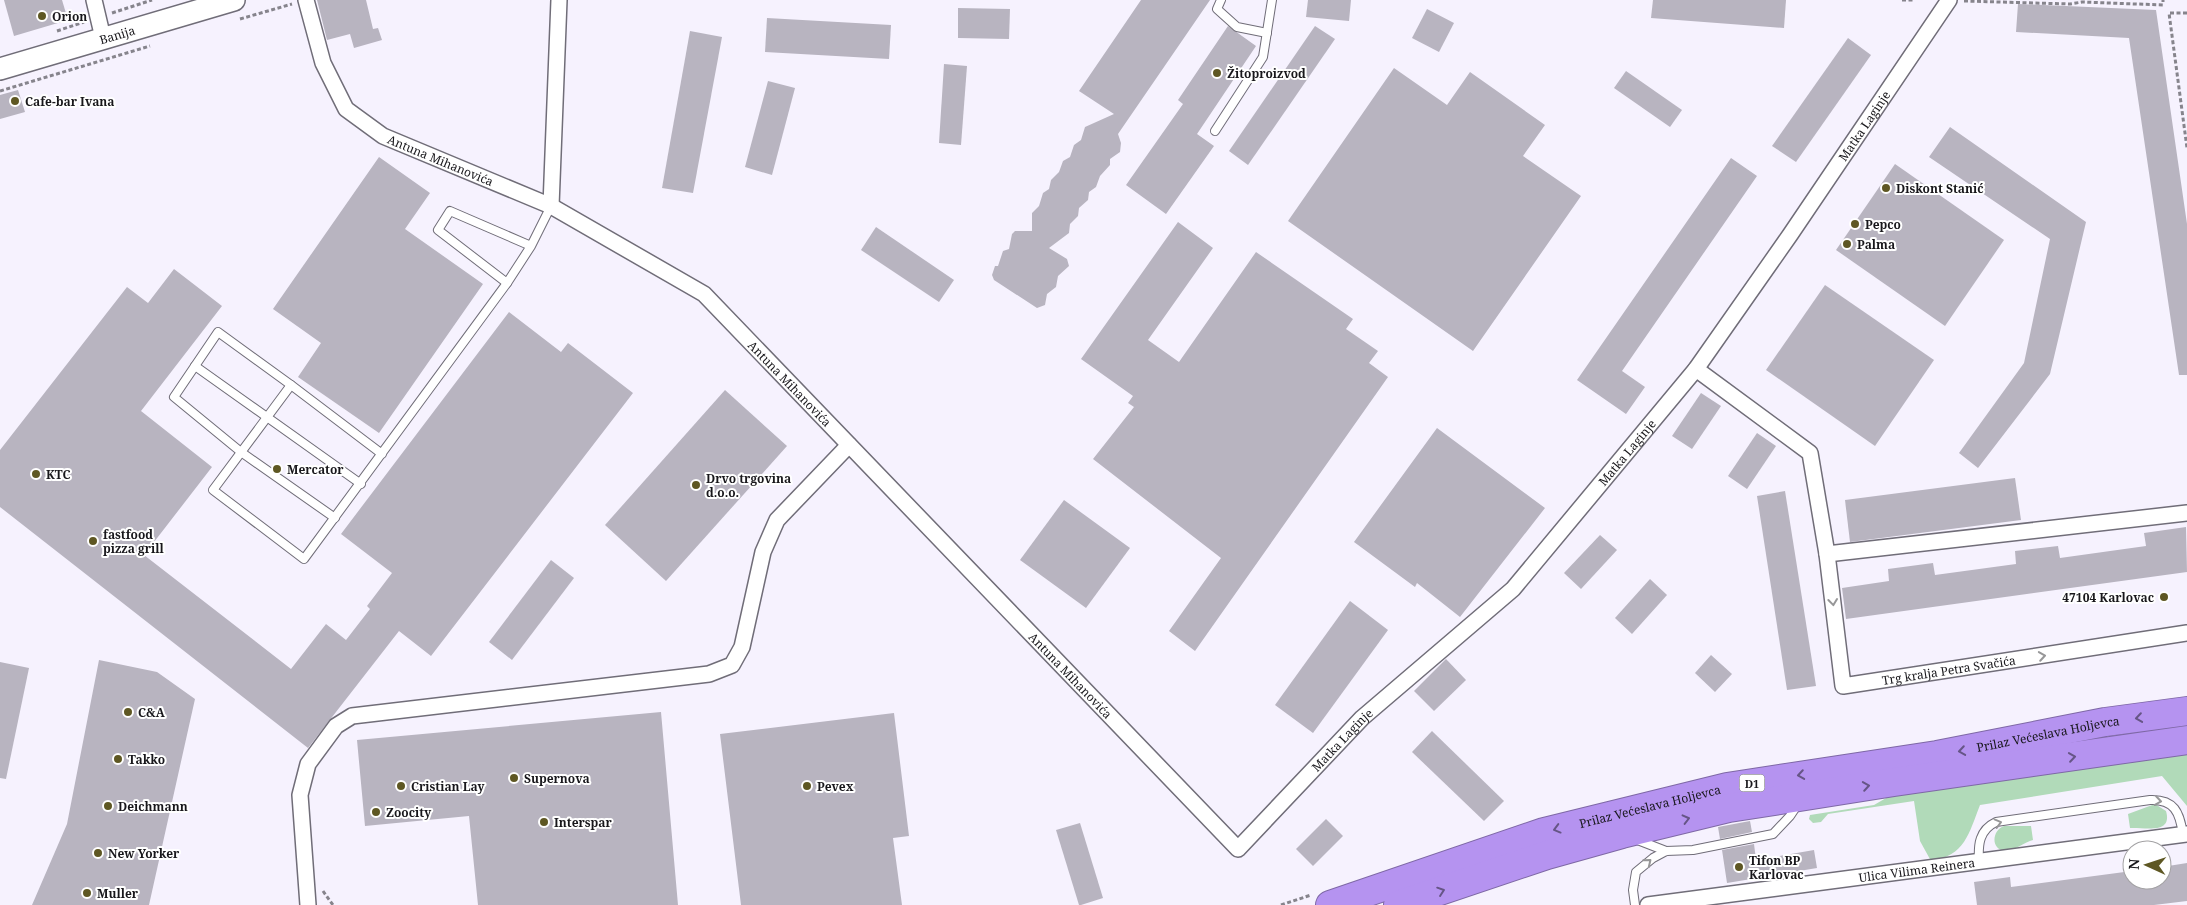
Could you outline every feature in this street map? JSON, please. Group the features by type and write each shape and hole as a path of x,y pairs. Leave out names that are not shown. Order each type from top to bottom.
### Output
{"highway":[{"name":"Prilaz Većeslava Holjevca","path":"1330,905 1544,832 1727,786 1947,753 2105,722 2187,711"},
{"name":"Prilaz Većeslava Holjevca","path":"1398,905 1547,855 1622,834 1729,808 2187,740"}],"main road":[{"name":"Banija","path":"0,69 234,0"}],"street":[{"path":"94,0 103,38"},
{"name":"Antuna Mihanovića","path":"306,0 323,64 346,109 383,136 551,206 704,294 1238,849"},
{"path":"551,206 559,0"},
{"name":"Matka Laginje","path":"1238,849 1362,718 1513,590 1696,369 1956,1"},
{"name":"Trg kralja Petra Svačića","path":"1696,369 1810,453 1827,554 1844,686 2187,634"},
{"path":"312,905 308,905 300,795 308,764 336,726 352,716 709,674 732,665 742,647 762,552 777,520 849,445"},
{"path":"1827,554 2187,513"},
{"name":"Ulica Vilima Reinera","path":"1648,905 2185,834"}],"lane":[{"path":"1221,0 1217,9 1237,28 1267,33"},
{"path":"1215,130 1263,57 1272,0"},
{"path":"291,385 213,490 304,559 507,283 531,246 551,206"},
{"path":"507,283 438,230 450,211 531,246"},
{"path":"335,518 241,452 174,397 218,332 382,454"},
{"path":"195,366 360,484"},
{"path":"1622,834 1666,851 1693,850 1773,834 1790,816 1802,796"},
{"path":"1979,862 1980,841 1983,831 1996,822 2150,800 2162,799 2172,805 2185,834"},
{"path":"1635,905 1633,890 1636,872 1653,858 1666,851"}],"path":[{"path":"106,15 152,0"},
{"path":"1902,0 1914,0"},
{"path":"1956,1 2070,4 2082,2 2163,2"},
{"path":"2187,13 2168,13 2187,148"}],"green space":[{"path":"2187,752 2187,806 2162,776 1980,805 1969,834 1959,848 1951,854 1931,861 1920,841 1914,801 1828,814 1821,822 1813,823 1809,819 1810,815 1874,805 1893,794"},
{"path":"2155,804 2166,811 2167,819 2165,824 2161,827 2149,829 2130,828 2128,814"},
{"path":"2004,826 2031,826 2033,840 2009,851 2001,850 1997,847 1994,840 1997,831"}],"building":[{"path":"4,0 62,0 68,20 14,36"},
{"path":"317,0 366,0 373,29 378,28 382,40 354,48 350,34 327,40"},
{"path":"1141,0 1210,0 1118,134 1121,143 1120,152 1110,159 1110,165 1100,176 1096,187 1089,192 1088,200 1079,208 1078,216 1070,224 1069,233 1049,248 1067,259 1069,266 1058,276 1056,287 1047,294 1045,305 1037,308 994,280 992,275 995,266 998,266 1003,251 1009,249 1012,234 1015,231 1032,231 1032,213 1039,206 1043,193 1049,189 1051,180 1059,172 1063,161 1070,157 1074,145 1081,140 1085,127 1114,114 1079,91"},
{"path":"1308,0 1351,0 1349,21 1306,17"},
{"path":"1653,0 1786,0 1784,28 1651,18"},
{"path":"2018,4 2156,10 2187,224 2187,375 2179,375 2129,38 2016,32"},
{"path":"958,8 1010,9 1009,39 958,38"},
{"path":"1427,9 1454,23 1439,52 1412,38"},
{"path":"767,18 891,25 889,59 765,52"},
{"path":"1228,26 1256,46 1197,134 1214,146 1166,214 1126,185 1183,104 1178,100"},
{"path":"1315,26 1335,39 1248,165 1229,151"},
{"path":"690,31 722,37 693,193 662,188"},
{"path":"1848,38 1871,55 1796,162 1772,146"},
{"path":"944,64 967,66 961,145 939,143"},
{"path":"1394,68 1447,105 1470,72 1545,125 1523,156 1581,196 1473,351 1288,221"},
{"path":"1626,71 1682,110 1670,127 1614,88"},
{"path":"768,81 795,88 772,175 745,167"},
{"path":"18,90 25,112 0,119 0,95"},
{"path":"1950,127 2086,222 2050,374 1978,468 1959,453 2024,363 2050,239 1929,157"},
{"path":"379,157 430,193 405,229 483,284 379,433 298,377 321,343 273,309"},
{"path":"1731,158 1757,176 1622,371 1645,387 1626,414 1577,380"},
{"path":"1895,164 2004,240 1945,326 1836,250"},
{"path":"1178,222 1213,248 1148,340 1179,362 1256,252 1353,319 1346,329 1378,351 1369,363 1388,377 1195,651 1169,631 1221,558 1093,459 1134,407 1128,403 1133,396 1081,359"},
{"path":"876,227 954,280 939,302 861,250"},
{"path":"174,269 222,306 141,411 212,467 144,555 291,669 326,624 346,640 370,609 367,606 392,573 341,534 509,312 561,352 568,343 633,393 431,656 399,631 308,748 0,507 0,450 127,287 148,303"},
{"path":"1825,285 1934,360 1875,446 1766,370"},
{"name":"Drvo trgovina d.o.o.","path":"725,390 787,446 666,581 605,525"},
{"path":"1701,393 1721,406 1692,449 1672,436"},
{"path":"1437,428 1545,508 1460,617 1417,583 1415,587 1354,542"},
{"path":"1757,433 1776,446 1747,489 1728,476"},
{"path":"2015,478 2021,520 1850,542 1845,500"},
{"path":"1785,491 1816,686 1787,690 1757,496"},
{"path":"1064,500 1130,548 1086,608 1020,560"},
{"path":"2186,527 2187,572 1846,619 1842,588 1889,581 1888,569 1933,563 1935,575 2016,564 2015,551 2058,546 2060,558 2146,546 2144,533"},
{"path":"1600,535 1617,550 1581,589 1564,573"},
{"path":"551,560 574,578 512,660 489,642"},
{"path":"1650,579 1667,595 1632,634 1615,618"},
{"path":"1350,601 1388,630 1313,733 1275,705"},
{"path":"1711,655 1732,674 1715,692 1695,673"},
{"path":"1446,659 1466,680 1434,711 1414,691"},
{"path":"99,660 157,672 195,699 149,905 32,905 67,824"},
{"path":"0,662 29,668 6,779 0,778"},
{"name":"Supernova","path":"661,712 678,905 478,905 469,816 365,826 357,740"},
{"name":"Pevex","path":"894,713 909,836 893,838 902,905 741,905 720,734"},
{"path":"1432,731 1504,801 1484,821 1412,752"},
{"path":"1326,819 1343,836 1313,866 1296,849"},
{"path":"1750,821 1752,832 1720,839 1718,827"},
{"path":"1080,823 1103,898 1079,905 1056,830"},
{"path":"1754,844 1756,860 1814,850 1817,868 1727,883 1722,850"},
{"path":"2187,863 2187,901 2154,905 1977,905 1974,882 2010,877 2011,887 2122,872 2122,890 2172,890 2172,865"}],"place":[{"name":"Orion","path":"42,16"},
{"name":"Žitoproizvod","path":"1217,73"},
{"name":"Cafe-bar Ivana","path":"15,101"},
{"name":"Diskont Stanić","path":"1886,188"},
{"name":"Pepco","path":"1855,224"},
{"name":"Palma","path":"1847,244"},
{"name":"Mercator","path":"277,469"},
{"name":"KTC","path":"36,474"},
{"name":"Drvo trgovina d.o.o.","path":"696,485"},
{"name":"fastfood pizza grill","path":"93,541"},
{"name":"47104 Karlovac","path":"2164,597"},
{"name":"C&A","path":"128,712"},
{"name":"Takko","path":"118,759"},
{"name":"Supernova","path":"514,778"},
{"name":"Cristian Lay","path":"401,786"},
{"name":"Pevex","path":"807,786"},
{"name":"Deichmann","path":"108,806"},
{"name":"Zoocity","path":"376,812"},
{"name":"Interspar","path":"544,822"},
{"name":"New Yorker","path":"98,853"},
{"name":"Tifon BP Karlovac","path":"1739,867"},
{"name":"Muller","path":"87,893"}]}
